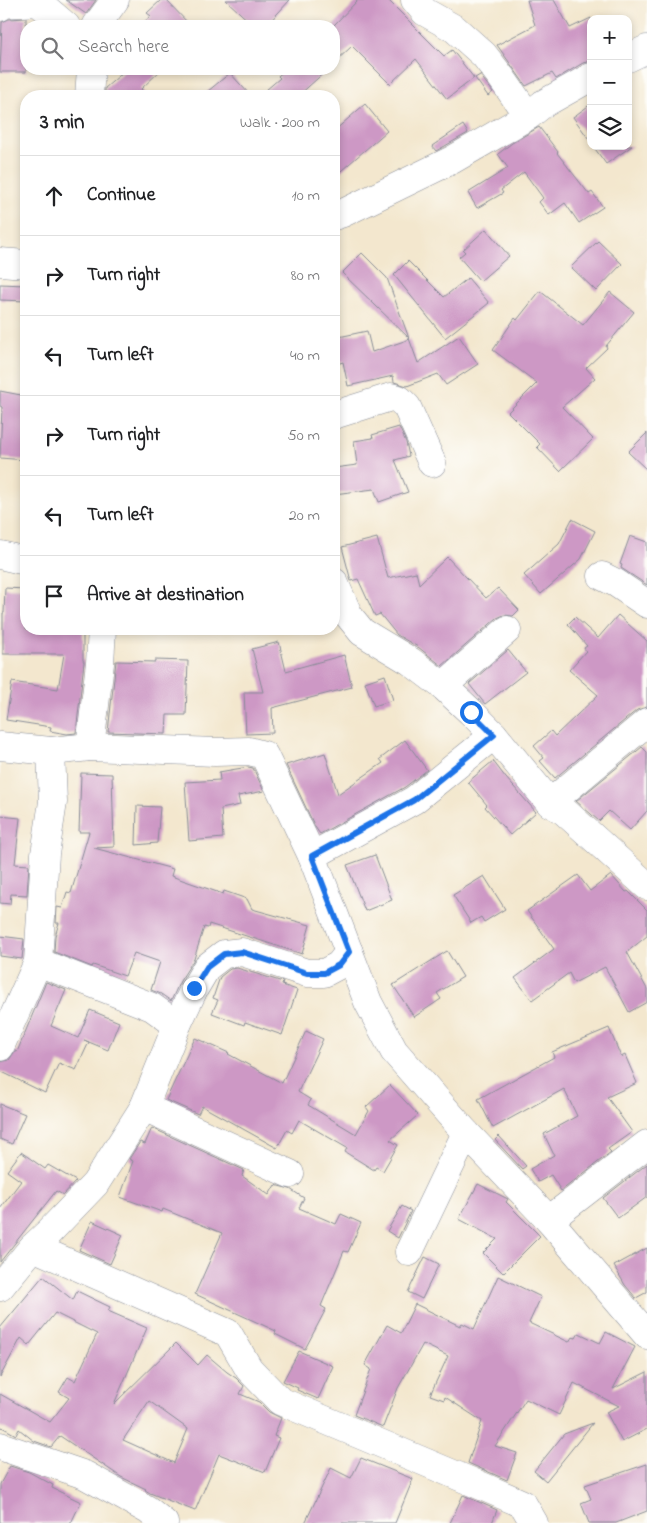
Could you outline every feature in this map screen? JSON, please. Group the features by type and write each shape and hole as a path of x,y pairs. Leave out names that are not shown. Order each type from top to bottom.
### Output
{"street":[{"path":"100,20 115,0"},
{"path":"415,0 425,12 455,29 484,55 528,116"},
{"path":"0,7 3,4 38,2 59,20"},
{"path":"632,56 647,49"},
{"path":"89,90 91,75"},
{"path":"340,214 452,160 587,79"},
{"path":"340,413 392,397 399,399 408,407 432,464"},
{"path":"0,555 20,560"},
{"path":"602,576 647,604"},
{"path":"340,596 349,616 362,632 410,660 443,686 494,735 550,803 564,811 647,886"},
{"path":"443,686 507,630"},
{"path":"90,747 102,635"},
{"path":"550,803 645,727"},
{"path":"312,856 414,800 494,735"},
{"path":"0,746 51,751 90,747 215,752 249,751 264,755 312,856 368,1002 394,1052 466,1133 549,1220 647,1335"},
{"path":"0,1047 38,962 45,854 53,802 51,751"},
{"path":"0,1287 33,1247 95,1184 144,1107 177,1024 194,988 207,967 224,954 242,952 307,973 324,973 339,965 349,952"},
{"path":"38,962 152,1007 177,1024"},
{"path":"144,1107 290,1174"},
{"path":"409,1252 466,1133"},
{"path":"549,1220 647,1144"},
{"path":"33,1247 228,1333 249,1368 280,1401 484,1487 524,1517"},
{"path":"0,1446 85,1475 148,1510 164,1523"}],"building":[{"path":"66,0 96,0 86,14"},
{"path":"161,0 166,0 185,20 147,20 151,16 147,13"},
{"path":"226,0 290,0 272,20 248,20"},
{"path":"358,0 388,0 444,56 452,50 474,78 447,99 416,59 390,84 352,46 340,57 339,20"},
{"path":"527,0 554,0 570,28 587,20 587,62 556,79 552,73 526,86 497,45 535,25"},
{"path":"26,18 26,20 20,20 20,72 0,72 2,22 9,19"},
{"path":"120,75 156,75 142,90 105,90"},
{"path":"228,75 232,75 246,90 209,90"},
{"path":"321,75 305,90 266,90 280,78 278,76"},
{"path":"480,75 493,92 488,96 475,78"},
{"path":"365,104 387,131 340,172 340,126"},
{"path":"587,107 587,136 573,117"},
{"path":"463,125 468,133 436,151 432,146"},
{"path":"539,127 589,194 592,192 603,207 579,223 565,203 549,215 539,202 543,198 524,172 501,190 503,193 477,208 468,193 508,168 498,154"},
{"path":"596,150 626,150 606,164"},
{"path":"486,229 509,256 480,281 459,257 465,252 463,250"},
{"path":"598,241 622,264 596,291 571,267"},
{"path":"362,253 387,278 409,338 342,273"},
{"path":"408,261 444,297 468,278 489,303 445,338 394,275"},
{"path":"0,284 20,285 20,301 0,300"},
{"path":"540,291 583,325 610,292 634,312 606,346 607,348 586,368 595,378 562,407 593,439 560,471 537,447 540,444 508,412 537,383 493,350 515,318 517,320"},
{"path":"367,331 372,352 409,339 418,363 459,336 478,364 446,385 438,374 407,386 394,382 393,376 348,386 343,362 340,363 340,337"},
{"path":"0,391 20,395 20,460 0,458 2,407 0,406"},
{"path":"399,427 406,442 409,456 395,460 408,492 379,502 374,489 340,493 340,467 357,465 354,441 373,438 372,435"},
{"path":"647,433 647,470 628,452"},
{"path":"572,519 595,531 581,559 541,594 524,575 559,544"},
{"path":"630,536 647,542 647,585 621,568 622,565 620,564"},
{"path":"377,538 388,578 416,572 419,584 447,557 486,598 498,588 519,610 513,616 504,615 497,618 442,666 418,647 397,635 380,614 375,616 358,579 351,581 342,547"},
{"path":"5,588 20,589 20,635 83,635 84,662 76,733 67,734 50,731 51,727 6,720 12,682 58,689 64,654 3,654"},
{"path":"618,615 647,641 647,707 637,710 555,778 540,761 544,758 534,746 551,731 555,736 598,695 569,670 586,651 584,648 587,646 568,624 575,617 598,638"},
{"path":"279,642 286,671 344,655 352,687 272,708 273,733 246,734 244,692 263,692 252,649"},
{"path":"508,650 526,672 485,704 469,684"},
{"path":"155,660 188,661 186,715 167,715 166,734 108,732 116,661 155,662"},
{"path":"385,675 393,700 374,706 365,682"},
{"path":"405,740 427,770 405,787 320,834 286,765 325,753 338,794 383,763 380,759"},
{"path":"642,747 647,752 647,811 630,830 609,811 599,821 576,801"},
{"path":"493,761 536,812 510,835 485,807 487,805 468,782"},
{"path":"248,767 253,768 264,791 238,796 240,805 221,809 223,838 189,841 185,782 220,780 219,772"},
{"path":"81,773 112,774 114,847 94,848 173,869 171,876 223,894 224,891 247,899 252,909 310,925 302,954 209,924 208,928 204,927 194,959 180,981 171,1001 151,990 160,962 134,953 125,976 93,965 92,967 54,952 55,936 59,923 56,923 57,907 62,908 67,892 71,893 89,832 79,832"},
{"path":"137,806 160,807 157,843 136,845"},
{"path":"0,816 20,818 15,864 29,865 27,895 11,894 10,904 0,903"},
{"path":"375,855 392,900 365,911 347,865"},
{"path":"578,875 590,891 611,875 626,892 628,891 647,910 647,936 627,952 647,989 647,1002 629,1012 605,967 574,983 569,973 532,1000 515,978 554,949 527,911"},
{"path":"484,876 505,909 484,922 481,917 471,923 453,895"},
{"path":"0,936 24,939 22,959 0,956"},
{"path":"447,951 463,977 437,993 441,999 414,1017 393,985"},
{"path":"237,968 283,982 282,985 297,990 282,1035 245,1022 244,1025 212,1013 218,1000 213,998 220,977 230,969"},
{"path":"46,982 66,990 51,1026 78,1038 90,1010 119,1022 108,1050 89,1042 76,1070 59,1063 45,1093 0,1071 0,1062 9,1060 15,1051 17,1052"},
{"path":"609,1028 621,1057 625,1055 637,1083 607,1097 632,1132 608,1149 611,1152 561,1191 551,1175 538,1182 530,1169 554,1155 544,1134 577,1116 564,1089 493,1128 478,1099 554,1057 552,1052"},
{"path":"306,1031 323,1039 298,1092 311,1100 308,1105 356,1134 369,1111 366,1107 390,1085 418,1115 390,1140 398,1145 383,1171 376,1167 374,1170 345,1152 347,1148 299,1120 292,1133 287,1130 277,1148 202,1106 198,1114 166,1100 195,1038 229,1053 282,1083"},
{"path":"0,1104 25,1114 12,1144 0,1139"},
{"path":"152,1128 244,1170 242,1176 269,1195 275,1185 290,1189 304,1198 299,1208 336,1224 341,1214 361,1223 348,1252 344,1251 321,1306 326,1309 305,1349 275,1334 276,1331 195,1294 222,1233 163,1209 162,1212 120,1197 133,1161 129,1159 140,1142 145,1144"},
{"path":"499,1136 526,1166 522,1169 495,1140"},
{"path":"21,1152 45,1169 48,1165 76,1181 63,1195 56,1191 0,1262 0,1209 21,1181 7,1171"},
{"path":"647,1164 647,1197 618,1218 603,1198"},
{"path":"478,1184 508,1199 506,1202 540,1236 503,1273 483,1253 497,1239 459,1219"},
{"path":"402,1206 411,1211 398,1238 387,1231"},
{"path":"92,1221 123,1235 110,1264 79,1250"},
{"path":"647,1248 647,1292 636,1298 625,1285 614,1266"},
{"path":"425,1257 439,1264 422,1299 408,1292"},
{"path":"43,1276 73,1300 77,1291 110,1307 108,1311 147,1328 114,1404 176,1343 198,1365 207,1355 244,1386 240,1394 259,1402 269,1412 281,1418 274,1436 279,1438 265,1472 219,1454 195,1511 150,1493 146,1489 121,1477 60,1436 51,1447 34,1441 19,1429 16,1435 0,1426 0,1394 50,1422 69,1398 59,1392 68,1377 75,1381 97,1334 55,1313 29,1345 21,1338 0,1377 0,1328","holes":["149,1401 188,1429 174,1463 123,1440"]},
{"path":"498,1276 541,1297 529,1323 569,1342 572,1337 576,1338 579,1333 600,1343 606,1332 635,1347 613,1389 647,1372 647,1429 622,1442 606,1412 619,1406 574,1383 559,1415 526,1399 495,1446 517,1453 507,1480 468,1463 482,1421 445,1397 444,1400 430,1395 448,1356 423,1344 398,1388 383,1427 354,1415 371,1369 365,1365 387,1325 401,1333 415,1304 460,1326 462,1323 474,1329"},
{"path":"299,1351 333,1366 318,1399 297,1390 298,1388 283,1381"},
{"path":"593,1423 546,1481 534,1471 564,1434"},
{"path":"361,1458 413,1479 395,1523 305,1523 331,1468 351,1478"},
{"path":"647,1464 647,1511 616,1523 589,1523 581,1503 591,1499 585,1485"},
{"path":"10,1466 29,1472 53,1485 52,1488 81,1502 71,1523 0,1523 0,1484"},
{"path":"463,1495 497,1510 492,1523 450,1523"}],"route":[{"path":"194,988 207,967 224,954 242,952 307,973 324,973 339,965 349,952 312,856 414,800 494,735 471,712"}]}
